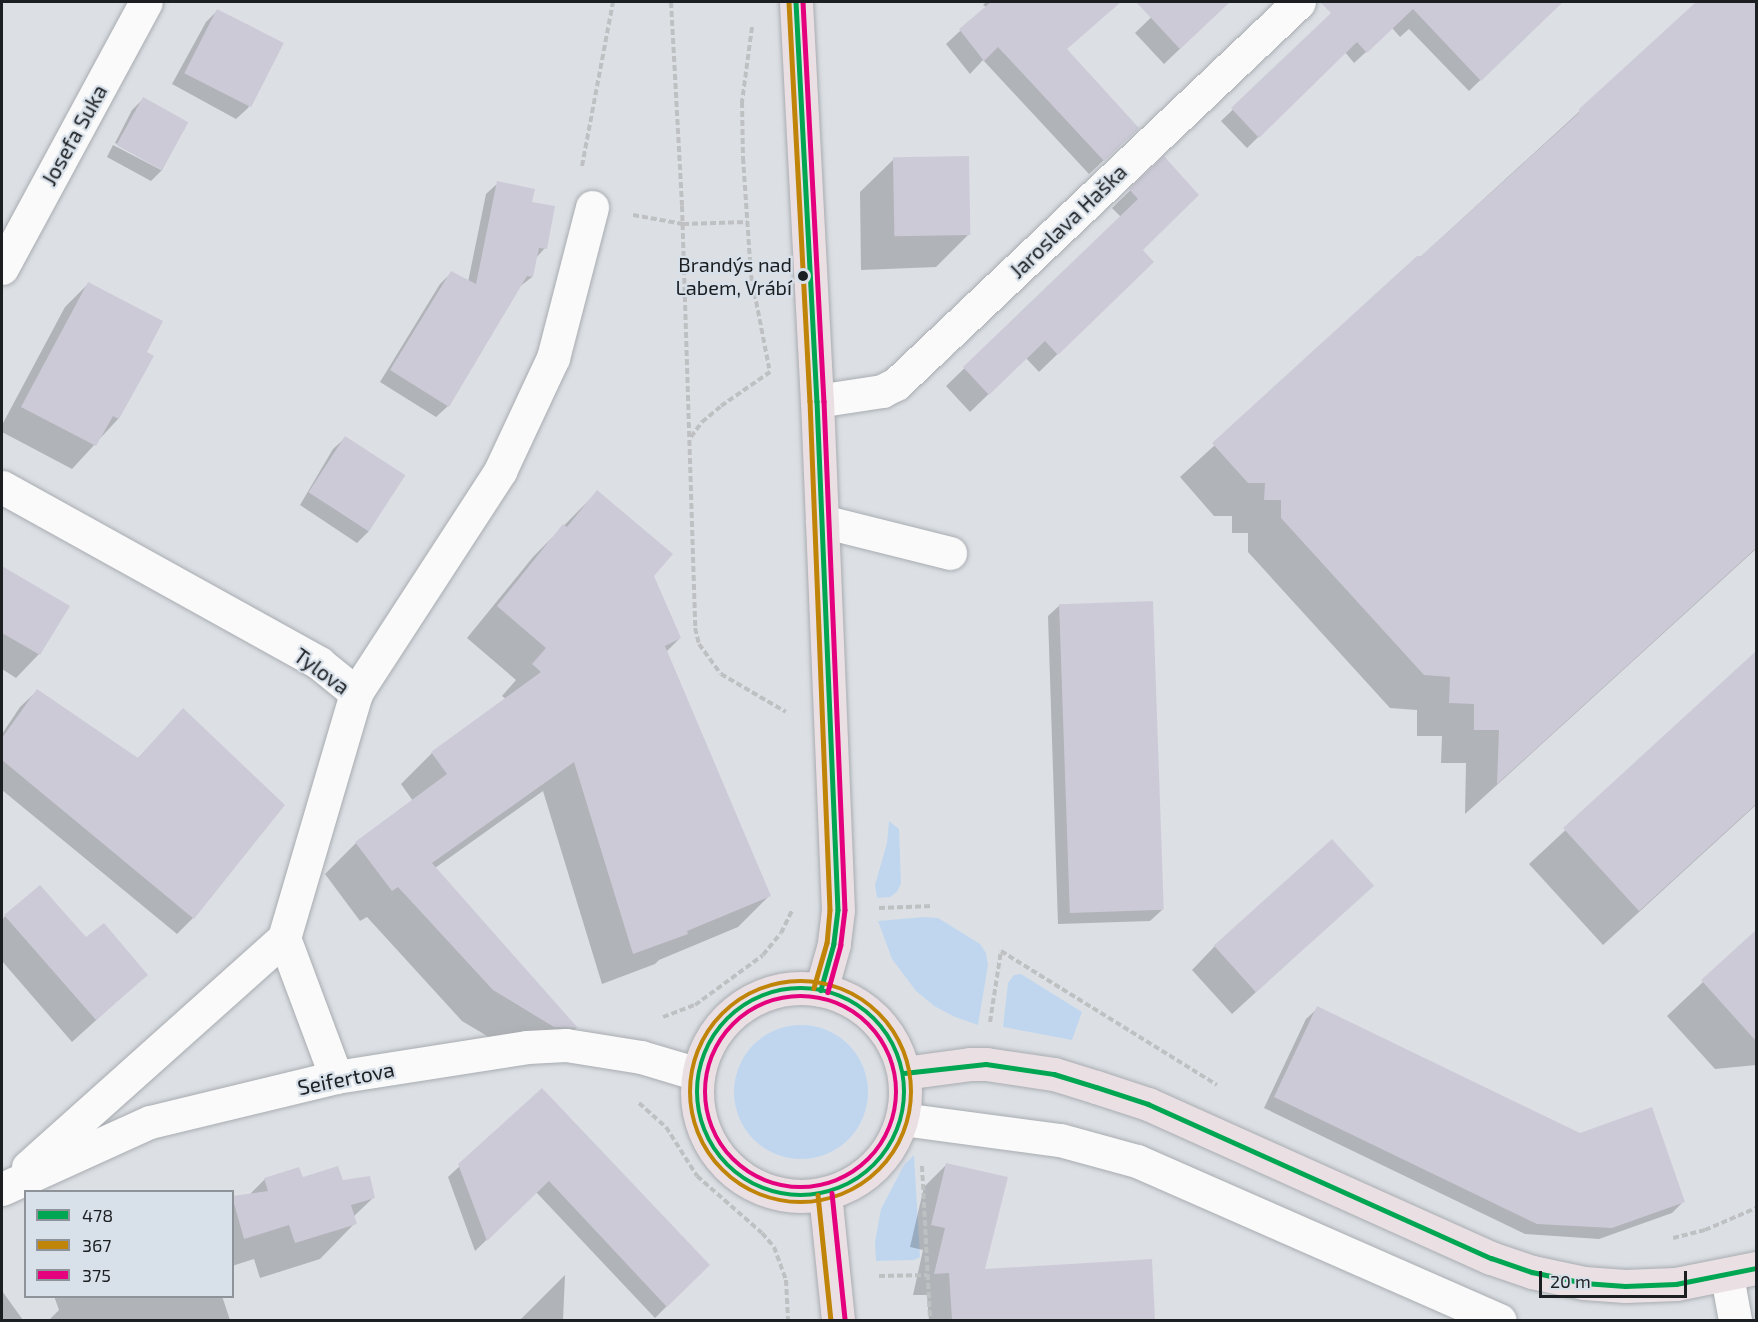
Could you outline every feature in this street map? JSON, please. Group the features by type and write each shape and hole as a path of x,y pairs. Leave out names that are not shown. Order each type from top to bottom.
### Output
{"main road":[{"path":"796,2 817,401 838,910 834,944 821,990"},
{"path":"798,988 821,990 845,998 866,1011 884,1028 897,1050 904,1073 905,1096 902,1119 894,1140 882,1159 866,1174 847,1186 825,1194 803,1197 780,1194 758,1187 738,1176 709,1141 700,1119 697,1097 698,1074 706,1051 717,1031 733,1013 752,1000 774,992 798,988"},
{"path":"904,1073 986,1064 1054,1074 1096,1087 1148,1104 1491,1258 1532,1272 1584,1283 1625,1286 1676,1284 1742,1272"},
{"path":"825,1194 838,1320"}],"street":[{"name":"Josefa Suka","path":"2,268 146,2"},
{"name":"Jaroslava Haška","path":"817,401 882,391 896,384 1299,2"},
{"path":"356,693 500,471 553,358 592,207"},
{"name":"Tylova","path":"2,487 319,663 356,693 284,938"},
{"path":"822,520 950,554"},
{"path":"284,938 336,1077"},
{"name":"Seifertova","path":"4,1187 284,938"},
{"name":"Seifertova","path":"4,1187 150,1122 336,1077 527,1047 566,1045 641,1057 698,1074"},
{"path":"902,1119 1060,1140 1137,1161 1500,1320"},
{"path":"1735,1320 1742,1272"}],"path":[{"path":"613,2 580,177 592,207 683,224 747,222"},
{"path":"671,2 683,224 695,628 699,644 721,674 788,713"},
{"path":"753,23 742,102 747,222 751,275 773,379"},
{"path":"690,437 702,422 721,406 770,372"},
{"path":"656,1018 695,1005 763,955 781,933 793,909 794,899"},
{"path":"870,908 933,906"},
{"path":"989,1025 1001,951 1224,1089"},
{"path":"631,1098 650,1110 666,1127 697,1176 762,1233 774,1247 786,1280 788,1320"},
{"path":"930,1320 922,1158 949,1134 969,1127"},
{"path":"1670,1238 1705,1230 1756,1208"},
{"path":"879,1276 927,1275"}],"shaded area":[{"path":"889,821 899,829 901,883 897,892 890,897 877,898 875,885 887,843"},
{"path":"938,918 980,944 986,953 988,965 978,1025 934,1006 916,991 892,959 878,921"},
{"path":"1021,974 1082,1012 1072,1040 1003,1027 1008,983 1014,975"},
{"path":"801,1025 827,1030 848,1045 863,1066 868,1092 863,1118 848,1139 827,1154 801,1159 775,1154 754,1139 739,1118 734,1092 739,1066 754,1045 775,1030"},
{"path":"914,1155 920,1257 914,1260 876,1261 875,1242 881,1209 904,1165"}],"building":[{"path":"991,2 1121,2 1067,49 1139,128 1104,161 998,47 984,61 959,29"},
{"path":"1136,2 1230,2 1180,49"},
{"path":"1320,2 1563,2 1481,81 1413,9 1367,53 1357,42 1259,138 1231,108 1331,13"},
{"path":"1696,2 1756,2 1756,548 1497,784 1499,730 1474,730 1474,704 1449,703 1450,677 1424,675 1281,518 1281,500 1264,500 1265,483 1248,483 1212,443 1417,256 1421,256 1579,113 1579,109"},
{"path":"217,9 284,43 251,107 184,73"},
{"path":"143,97 188,122 162,170 116,145"},
{"path":"969,156 970,235 894,236 893,157"},
{"path":"1164,156 1199,195 1143,250 1154,262 1058,355 1045,341 989,395 963,367 1138,199 1129,189"},
{"path":"497,181 535,189 532,202 555,206 547,249 539,248 533,277 527,276 449,407 390,370 451,271 476,284"},
{"path":"88,282 163,321 147,352 154,356 119,419 113,416 96,446 21,407"},
{"path":"345,436 405,475 369,531 309,492"},
{"path":"597,490 673,554 654,576 681,638 665,646 771,896 687,931 688,934 633,954 574,762 432,863 578,1028 554,1027 493,990 398,887 392,891 355,842 447,774 431,752 541,672 532,664 546,648 497,606 563,524 567,527"},
{"path":"2,566 70,606 40,655 2,633"},
{"path":"1153,601 1164,910 1070,913 1059,604"},
{"path":"1756,651 1756,804 1639,911 1563,828"},
{"path":"37,689 138,758 183,708 285,805 194,919 2,760 2,738"},
{"path":"1332,839 1374,886 1256,992 1214,945"},
{"path":"40,885 86,937 104,923 148,975 96,1020 4,915"},
{"path":"1756,930 1756,1041 1701,980"},
{"path":"1317,1006 1580,1133 1652,1107 1685,1202 1612,1228 1537,1224 1274,1097"},
{"path":"542,1088 710,1265 667,1307 549,1181 487,1241 458,1164"},
{"path":"946,1163 1008,1177 985,1269 1152,1259 1155,1320 952,1320 949,1273 934,1274 945,1228 931,1225"},
{"path":"338,1166 343,1180 370,1176 375,1198 351,1205 357,1224 295,1243 289,1225 244,1239 234,1196 268,1191 264,1178 299,1167 303,1177"}],"transit line":[{"name":"367","path":"789,2 810,401 830,910 827,943 814,988"},
{"name":"478","path":"796,2 817,401 838,910 834,944 821,990"},
{"name":"375","path":"803,2 824,401 845,910 841,945 828,992"},
{"name":"367","path":"790,981 812,981 844,989 863,999 880,1013 894,1030 904,1049 910,1070 912,1092 910,1114 904,1135 894,1154 880,1171 863,1185 833,1199 812,1203 790,1203 769,1199 739,1185 715,1163 708,1154 694,1124 690,1103 690,1081 694,1060 708,1030 730,1006 739,999 769,985 790,981"},
{"name":"478","path":"801,988 821,990 850,1000 881,1026 897,1052 903,1072 905,1092 903,1112 893,1141 867,1172 841,1188 821,1194 801,1196 781,1194 752,1184 721,1158 705,1132 699,1112 697,1092 699,1072 709,1043 735,1012 761,996 781,990 801,988"},
{"name":"375","path":"792,996 810,996 838,1003 855,1012 869,1024 881,1038 890,1055 897,1092 890,1129 881,1146 869,1160 855,1172 838,1181 810,1188 792,1188 764,1181 747,1172 721,1146 709,1120 705,1101 705,1083 712,1055 721,1038 747,1012 773,1000 792,996"},
{"name":"478","path":"904,1073 986,1064 1054,1074 1096,1087 1148,1104 1491,1258 1532,1272 1584,1283 1625,1286 1676,1284 1756,1268"},
{"name":"375","path":"832,1193 845,1319"},
{"name":"367","path":"818,1195 831,1320"}],"place":[{"name":"Brandýs nad Labem, Vrábí","path":"803,276"}]}
